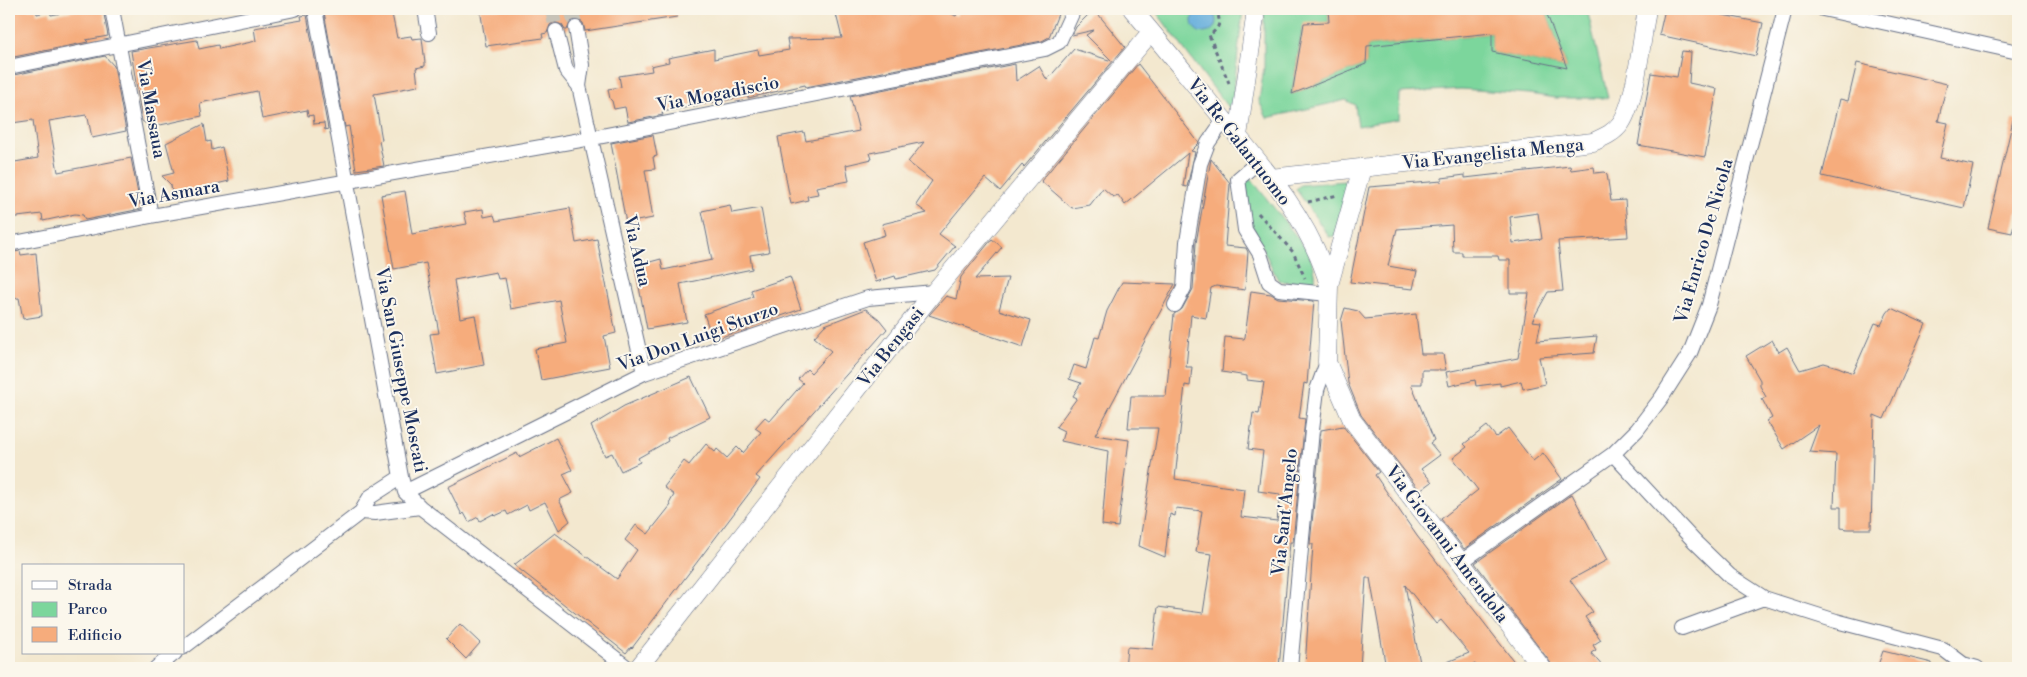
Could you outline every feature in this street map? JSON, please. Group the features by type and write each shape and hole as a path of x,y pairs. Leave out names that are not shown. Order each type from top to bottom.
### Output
{"street":[{"name":"Via Massaua","path":"112,9 151,216"},
{"path":"9,68 120,46 247,14 295,9"},
{"name":"Via San Giuseppe Moscati","path":"316,9 405,492 420,507 628,668"},
{"path":"425,9 429,33"},
{"name":"Via Mogadiscio","path":"347,182 592,138 1045,50 1059,42 1074,9"},
{"name":"Via Re Galantuomo","path":"1132,9 1271,178 1306,230 1318,255 1323,290"},
{"path":"1238,136 1255,18 1254,9"},
{"name":"Via Evangelista Menga","path":"1271,178 1593,142 1610,134 1622,122 1631,102 1646,9"},
{"name":"Via Enrico De Nicola","path":"1461,562 1613,454 1637,430 1662,397 1690,353 1709,305 1785,9"},
{"path":"1823,9 2018,52"},
{"path":"576,28 582,65 579,86"},
{"path":"556,31 566,70 579,86"},
{"name":"Via Bengasi","path":"638,668 934,292 1151,32"},
{"name":"Via Adua","path":"579,86 644,373"},
{"path":"1175,305 1184,288 1187,242 1200,164 1208,143 1224,120"},
{"path":"1258,162 1238,179 1246,230 1260,254 1269,282 1279,289 1323,290"},
{"path":"1327,362 1323,290 1362,168"},
{"name":"Via Asmara","path":"9,244 151,216 347,182"},
{"name":"Via Don Luigi Sturzo","path":"405,492 644,373 868,298 934,292"},
{"name":"Via Giovanni Amendola","path":"1327,362 1352,420 1542,668"},
{"name":"Via Sant'Angelo","path":"1290,668 1312,430 1317,390 1327,362"},
{"path":"1613,454 1694,542 1730,576 1764,598 1836,621 1944,649 1966,667"},
{"path":"185,646 360,512 370,497 401,477"},
{"path":"360,512 375,513 420,507"},
{"path":"1682,628 1764,598"},
{"path":"156,668 174,654"}],"path":[{"path":"1182,9 1191,13 1195,9"},
{"path":"1214,9 1220,22 1215,32 1209,35 1231,87 1244,96"},
{"path":"1217,13 1223,9"},
{"path":"1290,206 1356,191"},
{"path":"1257,212 1293,252 1299,263 1323,290"}],"green space":[{"path":"1154,9 1243,9 1232,105 1229,107 1226,105"},
{"path":"1264,9 1328,9 1329,22 1303,24 1292,94 1366,64 1367,46 1492,33 1492,52 1567,68 1545,9 1587,9 1608,98 1556,98 1530,94 1461,89 1400,93 1399,119 1358,126 1355,105 1346,100 1267,118 1259,101 1264,67"},
{"path":"1248,179 1252,180 1308,251 1315,272 1314,284 1279,281 1246,213 1242,183"},
{"path":"1345,181 1347,187 1335,236 1329,237 1296,189 1300,185"}],"water":[{"path":"1204,9 1212,13 1216,21 1212,29 1204,33 1196,29 1192,21 1196,13"}],"building":[{"path":"9,9 36,9 37,14 50,11 51,15 83,9 103,9 108,36 86,40 88,42 9,58"},
{"path":"327,9 391,9 397,38 411,36 412,39 422,38 425,66 416,68 418,86 374,94 382,140 379,141 384,166 356,170 349,126 345,127 324,12 328,11"},
{"path":"480,9 676,9 677,17 585,31 583,23 579,20 571,21 567,30 562,25 554,22 550,25 547,33 542,34 543,38 486,46"},
{"path":"856,9 906,9 907,14 929,9 942,9 956,16 960,9 1060,9 1049,37 1042,41 806,87 805,85 748,98 748,96 662,112 663,115 628,122 625,107 614,109 610,99 608,89 621,87 619,76 652,71 651,66 669,62 668,58 714,49 714,59 758,50 759,55 789,50 787,39 842,38 836,14"},
{"path":"1094,9 1125,47 1024,167 1022,165 1000,191 985,178 939,234 955,246 935,270 896,279 895,276 876,282 863,242 885,235 882,224 927,213 916,205 932,181 908,162 924,142 870,153 872,159 846,165 849,181 816,187 818,194 807,196 808,200 791,204 778,137 804,132 806,141 859,131 850,96 1015,64 1016,81 1039,66 1047,80 1074,49 1112,61 1086,35 1094,30 1072,35 1076,27"},
{"path":"1328,9 1545,9 1567,68 1492,52 1492,33 1367,46 1366,64 1292,94 1304,23 1329,22"},
{"path":"1665,9 1692,9 1763,23 1756,56 1659,35"},
{"path":"307,15 328,129 325,130 324,123 314,124 313,115 308,116 307,110 262,119 257,91 200,103 202,116 151,127 142,121 131,51 197,40 199,49 218,45 219,49 256,41 254,28 302,20 301,16"},
{"path":"1682,51 1691,52 1689,83 1717,89 1705,157 1638,145 1651,73 1677,77"},
{"path":"105,56 114,66 126,131 92,138 86,115 49,121 58,172 131,158 141,209 85,220 83,215 75,214 43,221 42,214 9,218 9,163 38,158 33,120 12,123 11,117 9,117 9,76"},
{"path":"1857,63 1947,84 1938,121 1948,123 1940,158 1973,165 1964,208 1822,176 1840,99 1848,101"},
{"path":"1138,64 1199,143 1191,151 1195,152 1187,187 1183,186 1188,153 1125,205 1118,195 1113,197 1103,188 1090,205 1072,208 1041,181"},
{"path":"2013,120 2018,120 2018,206 2012,233 1988,228"},
{"path":"204,124 207,142 211,141 212,150 222,147 229,181 183,192 173,200 171,185 162,176 174,173 166,143"},
{"path":"653,135 657,156 653,157 655,169 645,170 653,218 626,223 611,143"},
{"path":"1211,159 1230,183 1225,246 1246,248 1248,252 1245,290 1216,286 1211,288 1206,318 1191,315 1186,367 1192,367 1190,386 1185,385 1175,479 1244,489 1241,517 1277,521 1280,494 1258,491 1263,451 1248,449 1253,413 1259,414 1264,382 1247,380 1247,376 1222,372 1225,337 1244,339 1251,291 1271,294 1278,298 1314,301 1307,384 1304,383 1299,418 1305,419 1293,542 1290,542 1279,668 1125,668 1127,647 1153,649 1158,607 1203,613 1212,554 1196,552 1202,511 1176,508 1175,516 1170,514 1165,557 1139,546 1158,428 1128,428 1131,396 1166,396 1174,314 1182,309 1193,289 1196,243"},
{"path":"1570,166 1571,170 1594,167 1595,173 1605,172 1607,174 1611,201 1625,200 1628,237 1558,241 1563,291 1548,292 1532,321 1541,322 1537,341 1597,336 1594,353 1539,357 1545,384 1523,389 1521,381 1500,386 1500,383 1476,386 1475,380 1449,386 1446,372 1518,358 1529,293 1510,293 1510,260 1499,260 1498,256 1462,256 1462,252 1453,252 1452,225 1397,229 1388,266 1417,271 1413,289 1350,282 1369,187 1442,181 1442,178 1465,175 1465,178","holes":["1538,213 1542,239 1513,243 1510,217"]},
{"path":"405,191 412,234 467,224 464,212 483,209 484,217 494,215 496,221 570,208 576,243 597,239 616,333 604,336 610,367 541,380 535,349 567,343 559,300 511,309 505,278 498,279 496,272 454,280 460,318 475,315 484,365 437,374 430,334 439,333 426,263 394,269 381,195"},
{"path":"730,205 732,213 761,208 769,252 750,255 752,269 680,284 687,322 647,329 635,266 661,259 663,270 712,260 702,211"},
{"path":"992,239 1002,247 975,279 1008,278 999,310 1031,320 1023,347 929,315 946,296 956,299 961,277"},
{"path":"20,251 21,255 36,253 42,316 23,319 19,298 9,299 9,253"},
{"path":"790,277 801,309 713,340 704,314 753,297 751,290"},
{"path":"1122,282 1175,284 1095,435 1129,440 1118,527 1102,525 1108,451 1061,441 1064,431 1056,427 1077,398 1073,396 1081,383 1069,379 1074,365 1086,369 1095,337 1099,338 1107,311"},
{"path":"1345,308 1358,311 1365,319 1416,314 1421,354 1443,354 1446,370 1422,370 1422,384 1411,384 1434,440 1430,443 1440,455 1421,469 1432,482 1420,491 1361,415 1348,383 1341,321"},
{"path":"1891,308 1926,324 1884,419 1874,415 1871,529 1841,528 1841,507 1834,507 1836,454 1809,452 1819,425 1784,449 1767,421 1772,418 1762,399 1766,397 1760,386 1760,380 1746,356 1772,340 1779,352 1787,347 1800,370 1824,363 1853,373 1875,323 1881,325"},
{"path":"866,309 879,319 887,329 756,476 760,479 632,648 626,653 514,565 555,533 617,579 637,550 625,540 636,525 648,534 671,505 669,504 674,495 664,487 684,461 689,465 706,444 715,452 717,449 727,458 737,447 743,453 761,432 755,428 765,417 770,421 803,383 798,379 807,369 811,373 831,351 814,337 825,325"},
{"path":"691,377 710,417 667,438 668,441 638,458 640,462 621,471 612,453 605,456 591,426 624,406"},
{"path":"1343,426 1379,472 1375,475 1417,536 1519,668 1478,668 1475,664 1466,668 1433,668 1469,653 1441,620 1436,624 1405,585 1421,668 1386,668 1370,578 1366,578 1360,668 1305,668 1313,544 1310,544 1321,430"},
{"path":"1487,426 1496,437 1508,428 1533,461 1543,453 1562,479 1464,549 1441,519 1478,490 1453,458 1467,447 1464,444"},
{"path":"556,438 572,470 563,474 573,493 559,500 570,521 559,530 545,502 529,510 527,505 508,515 506,511 495,516 493,514 480,521 478,517 469,522 464,513 462,515 448,487 517,453 519,457"},
{"path":"1572,494 1607,560 1570,580 1593,612 1585,617 1601,640 1593,645 1596,650 1591,653 1604,668 1552,668 1550,662 1475,563"},
{"path":"460,624 480,643 466,659 446,639"},
{"path":"1883,651 1932,663 1932,668 1877,668"}],"tunnel":[{"path":"552,9 556,31"},
{"path":"571,9 576,28"}]}
